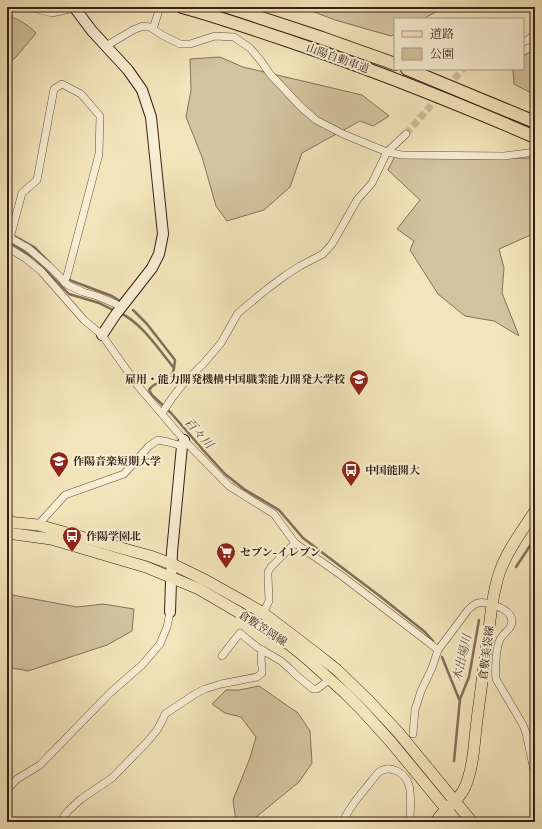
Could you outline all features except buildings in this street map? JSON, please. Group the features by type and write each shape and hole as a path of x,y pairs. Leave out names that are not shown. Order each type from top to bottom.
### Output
{"highway":[{"name":"山陽自動車道","path":"182,7 218,17 318,50 474,110 535,137"},
{"name":"山陽自動車道","path":"228,7 394,64"},
{"path":"409,70 535,122"}],"main road":[{"name":"倉敷美袋線","path":"447,810 463,792 470,770 496,581 504,562 535,510"},
{"name":"倉敷笠岡線","path":"7,522 38,525 150,556 172,564 246,602 314,651 353,686 398,732 456,801"},
{"name":"倉敷笠岡線","path":"7,533 51,539 146,567 199,589 257,623 290,645 346,693 376,724 447,810"},
{"path":"456,801 472,822"},
{"path":"436,822 447,810 457,822"}],"street":[{"path":"30,7 52,13 74,8 128,70 142,90 151,117 163,234 159,254 152,268 102,335"},
{"path":"153,28 160,7"},
{"path":"106,46 132,30 143,26 153,28 162,35 180,44 190,44 215,36 234,37 250,48 280,85 316,120 343,134 387,152 402,155 504,156 535,152"},
{"path":"524,42 528,40 535,33"},
{"path":"65,285 99,154 100,116 81,94 62,84 54,88 37,180 22,193 10,236 28,248 50,267 65,285 84,320 102,335 138,386 164,412 183,443 229,486 274,514 295,542 438,650"},
{"path":"164,412 172,398 221,342 238,313 286,275 324,254 332,244 357,200 372,183 387,152 406,134"},
{"path":"7,247 25,258 41,271 65,285 116,304 119,311"},
{"path":"38,525 65,494 124,474 149,446 158,440 183,443"},
{"path":"7,790 17,779 40,764 110,693 142,665 160,644 167,627 170,612 172,564 183,443"},
{"path":"263,613 269,601 268,572 295,542"},
{"path":"413,734 415,710 438,650 474,604 482,602 503,608 512,620 509,628 498,644 495,673 496,679 523,725 535,775"},
{"path":"222,656 241,633 257,647 281,661 313,689 318,689 330,678"},
{"path":"60,822 68,811 81,799 112,778 152,735 165,714 205,689 221,684 257,677 262,673 262,650"},
{"path":"343,822 354,801 374,778 380,772 393,769 400,772 409,784 411,799 410,822"}],"green space":[{"path":"301,7 445,7 425,18 394,18 394,34 391,36 335,20"},
{"path":"7,16 23,22 36,33 16,57 7,65"},
{"path":"535,49 535,95 514,84 513,70 524,70 524,55"},
{"path":"220,57 243,67 362,95 389,116 373,126 360,121 302,153 290,187 264,210 227,221 216,206 202,157 186,117 191,90 190,59"},
{"path":"396,154 475,159 535,158 535,232 499,249 504,268 502,293 519,336 494,321 465,316 438,294 410,250 414,241 397,229 420,200 388,170"},
{"path":"7,594 77,607 103,604 134,609 132,631 107,645 28,671 7,667"},
{"path":"259,686 298,713 310,731 312,763 299,782 250,822 236,822 233,800 250,758 256,737 241,717 225,713 212,704 226,690 239,690"}],"waterway":[{"path":"7,232 34,247 50,263"},
{"name":"百々川","path":"7,241 35,259 69,294 99,303 115,311"},
{"path":"67,278 112,296 120,301"},
{"path":"133,310 147,324 175,360 174,368"},
{"name":"百々川","path":"120,313 128,317 142,330 174,368 173,373 167,379 156,384 149,390 152,395 171,413 225,474 244,489 279,510 303,538 381,597 425,632 433,641"},
{"name":"木出場川","path":"516,567 535,538"},
{"name":"木出場川","path":"454,761 460,699 469,677 479,620"},
{"name":"百々川","path":"442,657 459,699"}],"tunnel":[{"path":"406,134 462,70"}],"place":[{"name":"雇用・能力開発機構中国職業能力開発大学校","path":"359,396"},
{"name":"作陽音楽短期大学","path":"59,478"},
{"name":"中国能開大","path":"351,487"},
{"name":"作陽学園北","path":"72,553"},
{"name":"セブン-イレブン","path":"226,569"}]}
